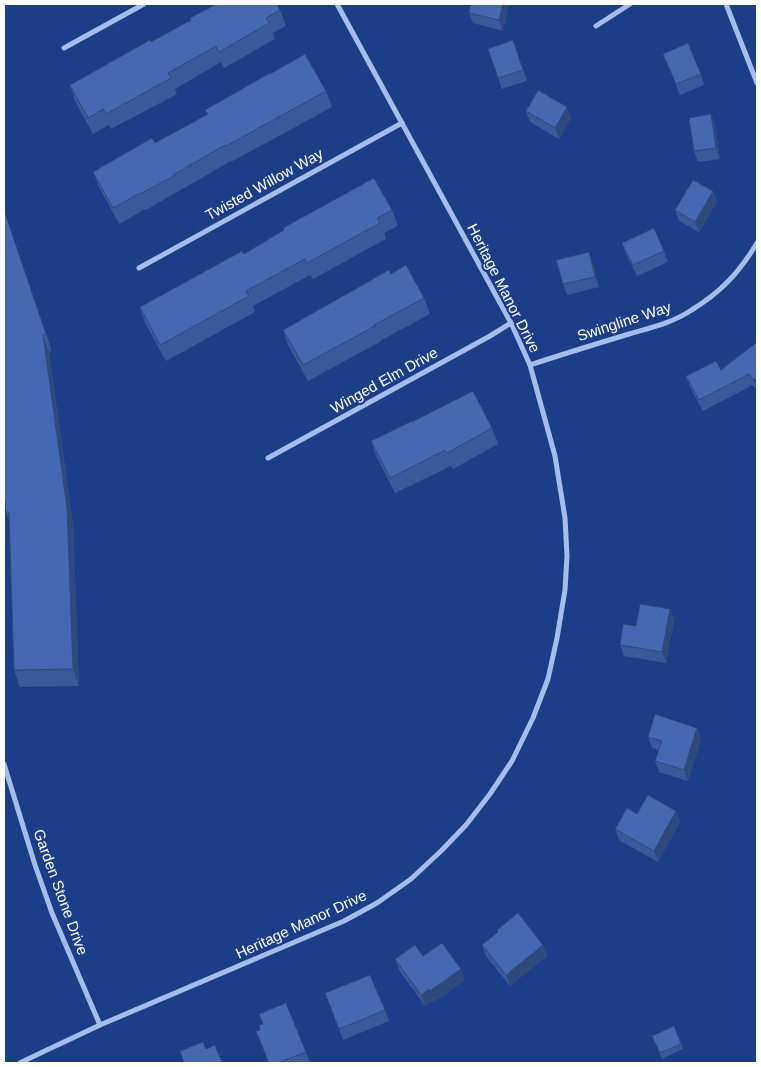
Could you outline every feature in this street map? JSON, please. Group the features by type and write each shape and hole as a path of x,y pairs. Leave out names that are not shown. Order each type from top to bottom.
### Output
{"street":[{"path":"64,48 144,4"},
{"name":"Heritage Manor Drive","path":"20,1063 100,1025 344,921 377,903 411,880 460,831 490,794 512,761 533,718 548,679 558,638 564,600 567,556 565,518 556,456 530,365 511,322 337,4"},
{"path":"596,26 630,4"},
{"path":"726,4 757,83"},
{"name":"Twisted Willow Way","path":"140,268 402,123"},
{"name":"Swingline Way","path":"530,365 662,324 688,313 731,280 757,244"},
{"name":"Winged Elm Drive","path":"268,458 490,336 511,322"},
{"name":"Garden Stone Drive","path":"4,764 52,913 100,1025"}],"building":[{"path":"217,4 277,4 280,10 266,18 269,23 219,52 216,46 168,73 171,78 106,114 103,109 88,118 70,85"},
{"path":"471,4 503,4 499,20 469,13"},
{"path":"513,40 523,70 498,78 488,49"},
{"path":"688,43 701,74 676,84 663,54"},
{"path":"305,54 326,91 113,208 93,172 152,138 155,143 208,114 205,110"},
{"path":"538,90 567,107 555,128 526,111"},
{"path":"711,114 716,148 694,151 689,118"},
{"path":"374,178 392,210 377,218 380,223 307,263 305,259 246,291 249,296 160,345 140,307 242,251 244,254 284,230 283,228"},
{"path":"693,180 713,191 695,222 675,210"},
{"path":"4,210 46,334 43,335 67,507 73,669 14,670 9,512 6,512 4,491"},
{"path":"654,228 664,251 633,265 622,243"},
{"path":"589,252 595,277 563,284 556,260"},
{"path":"406,265 424,298 303,365 283,330 389,270 391,274"},
{"path":"757,342 757,377 754,380 749,374 699,400 686,376 716,361 721,370"},
{"path":"473,391 492,428 447,453 445,450 390,478 371,441"},
{"path":"640,604 670,609 662,652 620,645 623,624 636,626"},
{"path":"655,714 697,728 684,770 655,761 662,741 648,737"},
{"path":"648,795 676,811 654,851 615,829 627,808 637,814"},
{"path":"518,913 543,945 506,975 482,945"},
{"path":"442,943 461,969 430,991 429,989 421,995 395,959 415,945 423,956"},
{"path":"370,975 385,1010 339,1029 325,993"},
{"path":"286,1003 306,1052 277,1063 269,1063 256,1031 260,1030 259,1025 263,1024 259,1014"},
{"path":"674,1026 681,1044 660,1053 652,1036"},
{"path":"203,1042 206,1049 215,1045 222,1063 184,1063 180,1051"}]}
